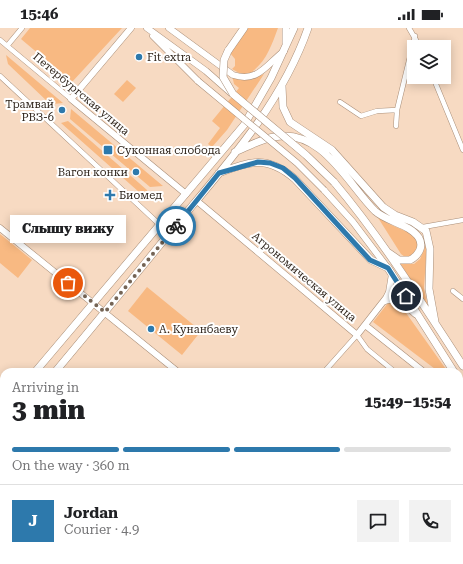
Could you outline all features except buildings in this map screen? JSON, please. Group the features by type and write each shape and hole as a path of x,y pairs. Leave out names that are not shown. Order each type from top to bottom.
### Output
{"main road":[{"path":"244,28 228,51 224,60 223,77 233,94 306,155 334,182 360,213 389,253 463,366"},
{"path":"286,28 286,48"},
{"path":"38,368 244,125 271,78 294,28"},
{"path":"58,368 219,173 282,86 304,40 308,28"},
{"path":"282,86 283,107 290,122 332,150 382,207 395,215 422,227 429,239 429,288 434,322"},
{"path":"234,152 273,137 287,135 302,139 321,149 375,211 390,221 406,228 419,238 421,247 419,252 410,260 399,260 389,253"},
{"path":"219,173 258,162 270,163 283,168 314,197 370,260 390,271 451,368"}],"street":[{"path":"7,46 22,28"},
{"path":"71,99 131,28"},
{"path":"146,28 206,71 233,94"},
{"path":"146,28 198,81 297,163 353,222 390,271 389,292 382,303 327,368"},
{"path":"168,28 233,75 241,78 256,76 286,48"},
{"path":"409,28 417,40"},
{"path":"396,126 398,110 415,36"},
{"name":"Петербургская улица","path":"0,40 186,194"},
{"path":"0,76 160,225"},
{"path":"436,84 463,150"},
{"path":"340,102 361,116 378,111 398,110"},
{"name":"Агрономическая улица","path":"197,201 356,335 367,349 390,368"},
{"path":"422,227 463,220"},
{"path":"0,228 173,368"},
{"path":"453,292 463,299"},
{"path":"382,303 387,300 399,301 419,317"},
{"path":"365,325 419,368"}],"shaded area":[{"path":"30,28 122,28 72,82 21,39"},
{"path":"248,28 278,28 274,40 262,62 253,71 253,74 241,74 232,69 235,66 235,59 230,53"},
{"path":"6,55 63,103 49,103 8,64"},
{"path":"264,74 227,130 212,147 208,144 220,128 212,121 239,88 234,84 232,75 251,80"},
{"path":"127,80 136,88 123,102 114,94"},
{"path":"71,109 163,186 150,187 70,119"},
{"path":"68,121 147,190 148,200 61,123"},
{"path":"375,213 387,223 412,234 417,240 417,251 409,257 405,257 401,254"},
{"path":"0,234 32,260 18,278 0,263"},
{"path":"427,243 424,288 428,307 400,263 414,264 420,259"},
{"path":"147,287 201,331 182,355 128,311"},
{"path":"388,303 399,303 445,368 434,368 373,322"}],"way so far":[{"path":"68,283 105,312 176,226"}],"place":[{"name":"Fit extra","path":"139,57"},
{"name":"Трамвай РВЗ-6","path":"62,110"},
{"name":"Суконная слобода","path":"108,150"},
{"name":"Вагон конки","path":"136,172"},
{"name":"Биомед","path":"110,195"},
{"name":"Слышу вижу","path":"68,283"},
{"name":"А. Кунанбаеву","path":"151,329"}],"route":[{"path":"176,226 219,173 232,168 258,162 270,163 283,168 295,178 370,260 388,268 406,296"}]}
